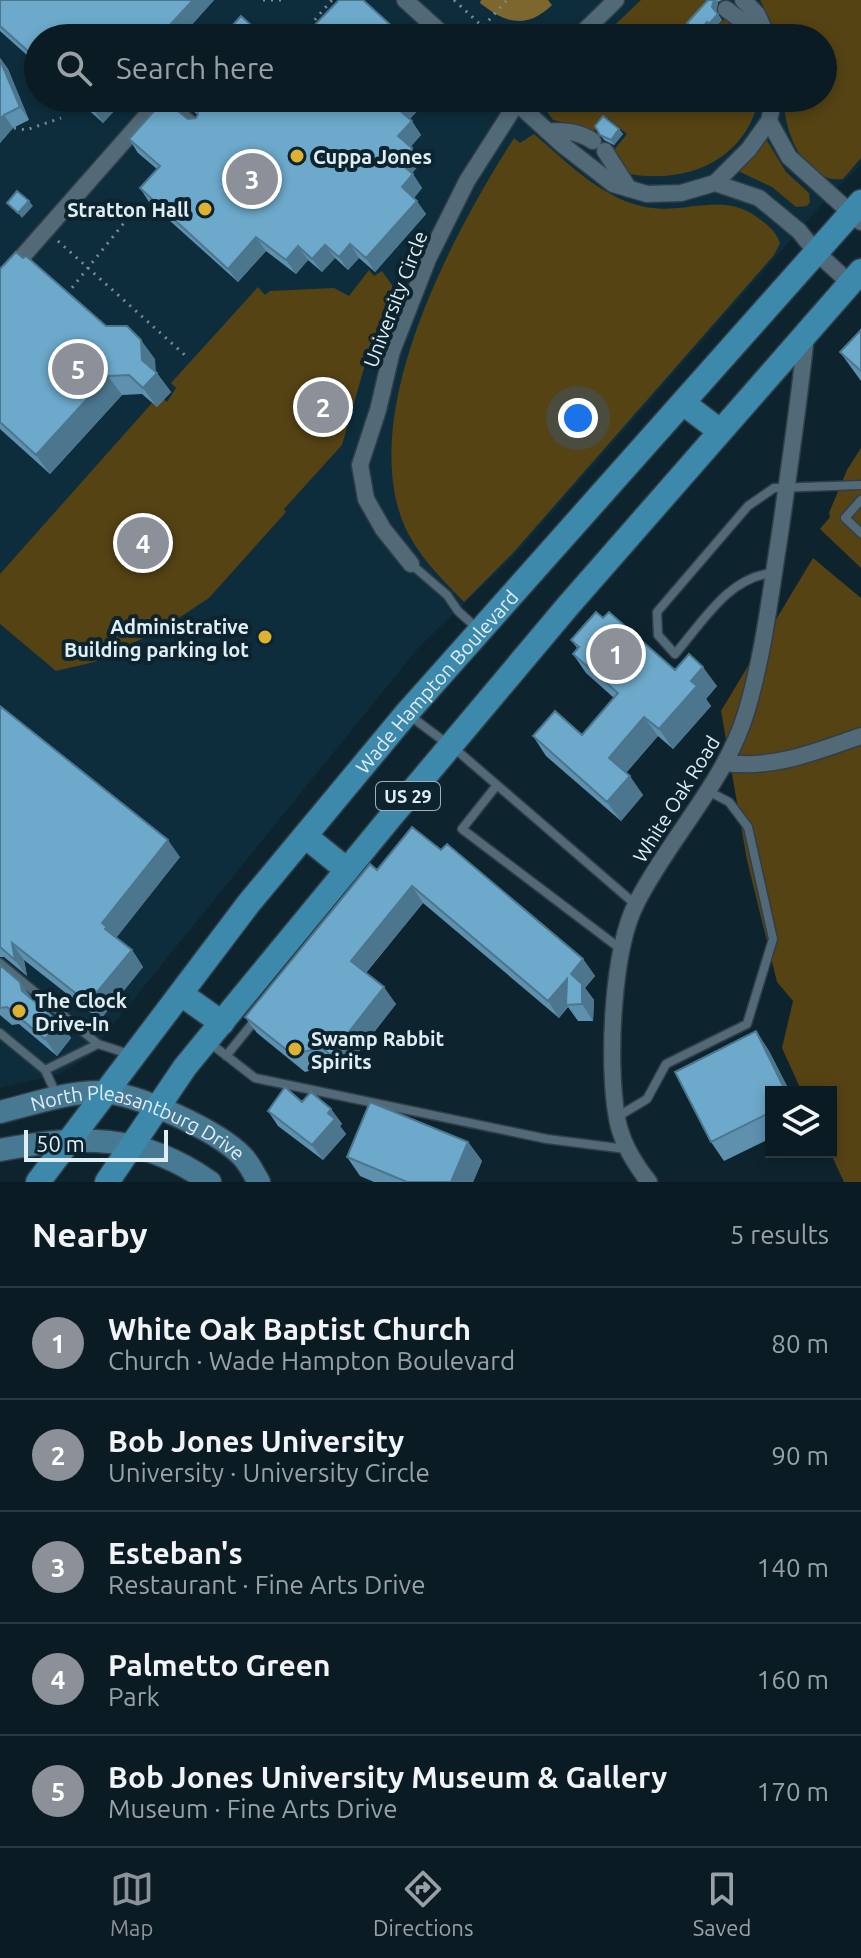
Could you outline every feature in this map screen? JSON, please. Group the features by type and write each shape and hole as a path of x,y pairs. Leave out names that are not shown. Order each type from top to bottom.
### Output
{"main road":[{"name":"Wade Hampton Boulevard","path":"38,1182 249,903 406,714 816,252 858,212"},
{"name":"US 29","path":"107,1182 185,1067 218,1040 450,745 856,277"},
{"path":"683,403 720,431"},
{"path":"305,836 346,880"},
{"path":"181,994 218,1040"},
{"name":"North Pleasantburg Drive","path":"0,1112 58,1098 104,1092 159,1107 202,1128 242,1156 259,1182"},
{"name":"North Pleasantburg Drive","path":"0,1150 70,1139 133,1144 158,1152 210,1182"}],"street":[{"path":"405,0 432,24"},
{"path":"591,24 616,0"},
{"path":"743,0 757,14 762,24"},
{"path":"726,9 746,24"},
{"path":"0,282 152,112"},
{"name":"University Circle","path":"411,564 383,529 366,499 360,465 378,410 392,351 428,259 467,181 508,112"},
{"path":"527,112 613,184 647,194 681,193 715,183 749,149 769,121 771,112"},
{"path":"769,121 789,157 858,212"},
{"path":"547,131 570,130 599,146 629,189"},
{"path":"715,183 759,198 799,231 816,252 856,277"},
{"name":"White Oak Road","path":"649,1182 626,1149 617,1118 613,1063 616,990 622,951 635,904 725,763 746,712 759,661 774,573 806,333"},
{"path":"725,763 769,764 861,736"}],"lane":[{"path":"182,112 201,127"},
{"path":"774,573 756,574 734,587 675,654 658,635 657,612 748,506 774,488 861,485"},
{"path":"861,500 845,518 861,533"},
{"name":"University Circle","path":"411,564 447,595 458,611 481,632"},
{"path":"406,714 450,745 635,904"},
{"path":"497,785 462,829 622,951"},
{"path":"617,1118 647,1099 666,1064 747,1024 773,939 748,827 729,802 708,791"},
{"path":"0,963 98,1044 134,1056"},
{"path":"266,1006 218,1040 255,1078 547,1139 626,1149"},
{"path":"0,1033 45,1070 58,1098"},
{"path":"45,1070 98,1044"}],"path":[{"path":"263,0 282,0"},
{"path":"311,24 332,0"},
{"path":"486,24 507,0"},
{"path":"456,2 480,24"},
{"path":"14,128 26,130 61,118"},
{"path":"65,297 140,203"},
{"path":"58,241 186,356"}],"shaded area":[{"path":"0,0 861,0 861,165 831,194 514,556 419,647 90,1056 59,1074 0,1088"},
{"path":"481,0 548,0 552,5 533,18 516,21 498,15 480,3"},
{"path":"641,0 708,0 694,17 701,24 616,24"},
{"path":"760,0 861,0 861,158 843,179 817,173 807,164 792,139 785,112 837,112 837,24 772,24"},
{"path":"727,17 735,24 719,24"},
{"path":"547,112 754,112 742,137 728,152 711,163 693,171 652,176 630,174 614,150 627,134 608,118 592,133 582,127 553,120"},
{"path":"534,134 597,186 626,201 657,208 732,206 761,220 780,243 774,255 513,553 464,602 411,539 400,514 392,469 394,420 404,370 442,268 490,176 514,138 520,143"},
{"path":"766,139 786,172 809,193 807,206 796,207 772,187 738,171"},
{"path":"369,270 374,276 382,271 392,285 392,291 368,354 342,445 209,598 162,629 94,662 56,671 0,624 0,574 152,403 157,407 164,399 167,402 176,388 171,383 258,287 265,295 270,291 334,288 349,296"},
{"path":"861,448 861,568 820,529 830,517 847,470"},
{"path":"813,558 861,598 861,1182 844,1182 833,1158 837,1158 837,1086 799,1086 782,1048 793,1001 777,982 747,860 721,711"}],"building":[{"path":"0,0 193,0 171,24 24,24 24,47 0,26"},
{"path":"339,0 363,0 390,24 316,24"},
{"path":"708,0 714,0 712,7 718,14 709,24 687,23"},
{"path":"241,16 250,24 234,24"},
{"path":"0,60 20,107 0,119"},
{"path":"153,112 179,112 188,119 196,118 198,114 402,112 412,121 398,136 412,148 400,163 413,174 402,187 417,201 366,258 350,244 339,257 325,245 312,259 298,246 286,260 256,237 228,269 140,188 160,166 129,139"},
{"path":"603,116 619,129 611,140 600,135 595,126"},
{"path":"17,191 29,201 18,213 7,203"},
{"path":"16,252 23,258 26,256 106,326 127,326 141,340 142,360 157,373 143,388 129,375 108,376 36,455 0,422 0,269"},
{"path":"861,330 861,371 840,352"},
{"path":"596,612 603,618 609,612 675,670 689,654 703,667 691,681 697,686 659,729 644,717 609,758 630,776 607,802 533,736 555,711 582,735 618,693 573,654 579,647 571,640"},
{"path":"0,706 168,840 102,923 107,927 105,929 132,950 88,1003 12,943 15,960 0,947"},
{"path":"412,827 441,850 447,844 583,959 571,974 582,984 582,1004 566,1005 567,979 548,1001 412,886 351,961 384,987 331,1055 321,1047 293,1055 245,1017 370,864 377,870"},
{"name":"The Clock Drive-In","path":"0,965 20,982 22,991 59,1022 45,1039 7,1007 0,1008"},
{"path":"756,1031 783,1086 765,1086 765,1115 711,1142 675,1072"},
{"path":"285,1087 302,1102 311,1092 331,1109 328,1113 335,1119 312,1145 268,1111"},
{"path":"370,1102 468,1142 451,1182 407,1182 347,1157"}],"place":[{"name":"Cuppa Jones","path":"297,156"},
{"name":"Esteban's","path":"252,179"},
{"name":"Stratton Hall","path":"205,209"},
{"name":"Bob Jones University Museum & Gallery","path":"78,369"},
{"name":"Bob Jones University","path":"323,407"},
{"name":"Palmetto Green","path":"143,543"},
{"name":"Administrative Building parking lot","path":"265,637"},
{"name":"White Oak Baptist Church","path":"616,654"},
{"name":"The Clock Drive-In","path":"19,1011"},
{"name":"Swamp Rabbit Spirits","path":"295,1049"}]}
